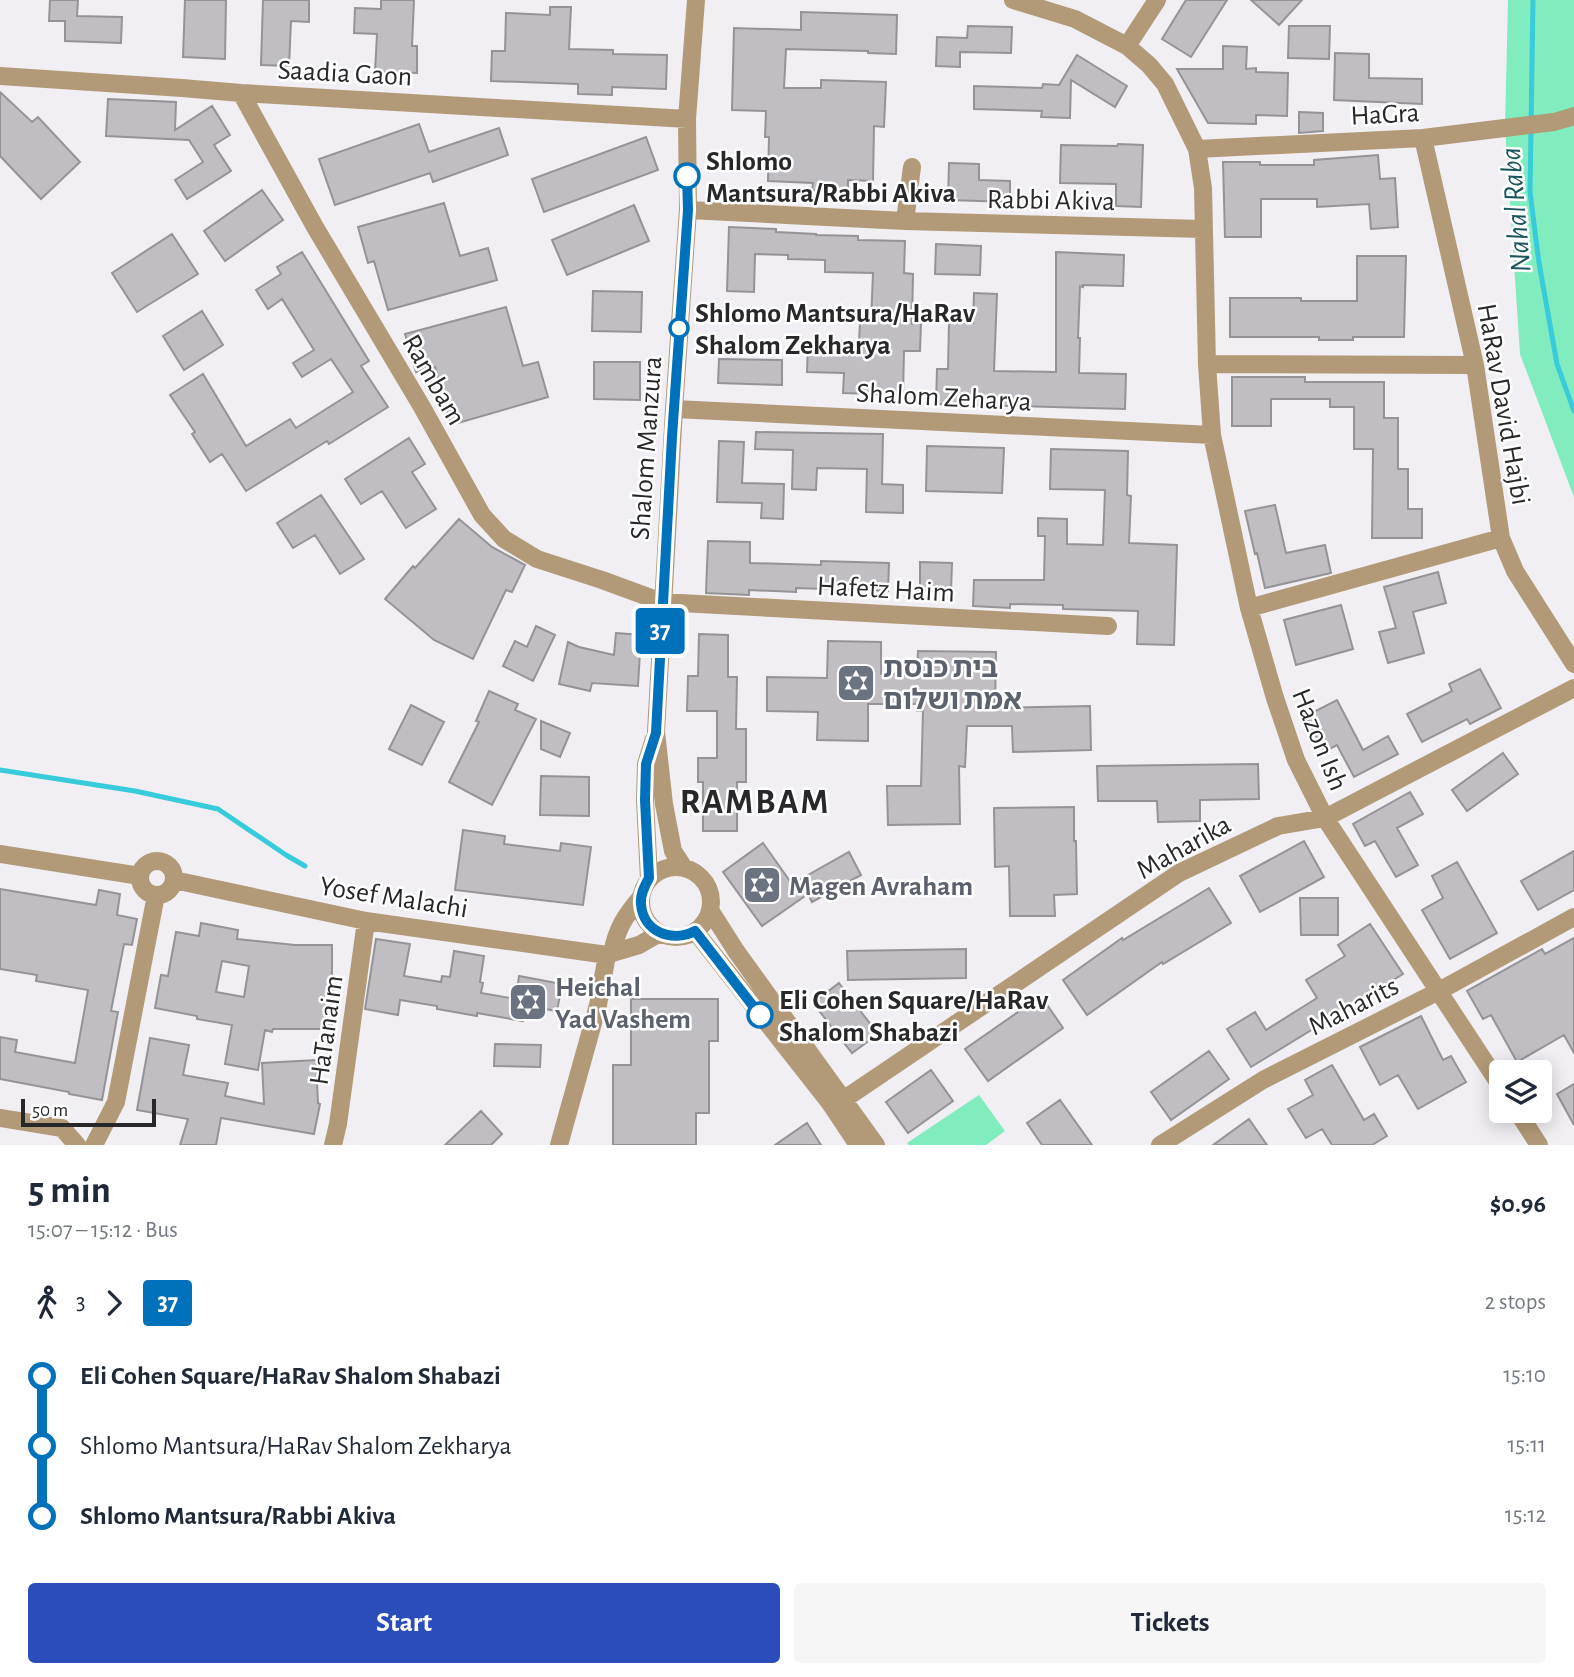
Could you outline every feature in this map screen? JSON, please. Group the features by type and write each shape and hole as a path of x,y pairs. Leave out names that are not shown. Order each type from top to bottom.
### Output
{"street":[{"name":"Shalom Manzura","path":"684,868 673,851 664,804 656,733 688,210 687,119 696,0"},
{"name":"Hazon Ish","path":"1013,0 1074,19 1127,46 1149,65 1165,84 1197,149 1203,188 1206,364 1212,435 1249,608 1275,698 1296,760 1325,818 1489,1068"},
{"path":"1127,46 1157,0"},
{"name":"Saadia Gaon","path":"0,76 687,119"},
{"name":"Rambam","path":"241,93 315,227 422,407 482,515 503,539 537,559 662,602"},
{"name":"HaGra","path":"1197,149 1423,138 1554,122 1574,116"},
{"name":"HaRav David Hajbi","path":"1423,138 1475,365 1501,538 1515,572 1574,664"},
{"path":"905,221 912,167"},
{"name":"Rabbi Akiva","path":"688,210 905,221 1203,229"},
{"path":"1206,364 1475,365"},
{"name":"Shalom Zeharya","path":"674,409 1212,435"},
{"path":"1249,608 1501,538"},
{"name":"Hafetz Haim","path":"662,602 1108,626"},
{"name":"Maharika","path":"844,1100 1179,873 1278,826 1325,818 1574,688"},
{"name":"Shalom Manzura","path":"649,878 646,764 656,733"},
{"path":"0,854 140,876"},
{"path":"158,861 171,868 174,880 167,891 156,895 142,887 140,876 146,864 158,861"},
{"path":"671,867 684,868 692,870 704,881 710,895 710,911 695,931 680,936 660,933 650,926 643,915 640,902 643,890 649,878 659,871 671,867"},
{"name":"Yosef Malachi","path":"174,880 366,921 610,954"},
{"path":"94,1145 116,1102 156,895"},
{"path":"559,1145 616,933 626,914 641,897"},
{"path":"710,911 876,1145"},
{"name":"Maharits","path":"1160,1145 1263,1080 1439,991 1574,917"},
{"name":"HaTanaim","path":"333,1145 366,921"},
{"path":"695,931 830,1103 858,1145"},
{"path":"610,954 639,945 660,933"},
{"path":"0,1118 62,1128 77,1145"},
{"path":"1525,1123 1539,1145"}],"green space":[{"path":"1508,0 1574,0 1574,497 1520,354 1505,128"},
{"path":"979,1095 1005,1131 986,1145 907,1143"}],"building":[{"path":"50,0 78,0 77,16 122,17 121,43 65,41 65,21 49,21"},
{"path":"185,0 226,0 225,59 183,57"},
{"path":"263,0 309,0 309,22 291,21 289,66 261,65"},
{"path":"381,0 414,0 412,46 417,46 417,73 375,72 377,34 354,33 355,8 381,9"},
{"path":"1186,0 1227,0 1191,57 1162,39"},
{"path":"1251,0 1302,0 1279,25"},
{"path":"550,7 571,7 569,49 613,50 613,54 667,55 666,89 612,87 612,95 578,94 578,84 491,81 492,51 505,51 506,13 550,15"},
{"path":"801,12 897,15 896,54 786,49 784,88 821,88 821,80 886,82 884,127 874,126 873,181 848,180 848,191 812,190 813,183 768,181 769,137 765,137 766,111 732,110 734,28 801,30"},
{"path":"968,26 1012,27 1011,53 960,52 960,67 936,66 937,37 967,38"},
{"path":"1289,26 1330,26 1329,59 1288,58"},
{"path":"1223,46 1247,47 1246,69 1288,73 1287,116 1256,115 1256,124 1208,123 1177,69 1223,69"},
{"path":"1335,53 1369,54 1369,78 1422,79 1422,104 1334,100"},
{"path":"1077,55 1127,86 1115,107 1071,80 1070,118 1041,117 1042,111 974,109 974,86 1042,88 1043,84 1059,85"},
{"path":"0,92 32,122 38,117 80,162 41,199 0,156"},
{"path":"108,99 176,102 175,130 212,106 230,135 214,145 231,171 187,199 175,180 203,162 189,140 106,136"},
{"path":"1299,112 1323,113 1323,131 1299,133"},
{"path":"419,124 429,152 499,128 508,155 433,182 430,173 335,205 319,159"},
{"path":"646,137 658,170 544,212 532,179"},
{"path":"1061,145 1143,145 1141,207 1116,206 1116,184 1060,183"},
{"path":"1378,155 1380,179 1395,178 1398,227 1371,229 1369,204 1317,207 1317,199 1261,199 1261,237 1225,237 1223,162 1314,165 1314,160"},
{"path":"949,163 979,164 979,180 1010,181 1010,202 948,200"},
{"path":"262,190 283,220 225,261 204,231"},
{"path":"444,203 460,256 488,248 497,280 388,310 374,261 368,263 358,227"},
{"path":"634,205 649,241 567,275 552,240"},
{"path":"729,227 858,236 858,240 905,241 904,273 913,274 912,324 921,324 920,351 904,351 903,395 843,393 844,373 807,372 808,344 838,345 839,341 859,342 860,322 871,322 873,273 825,272 825,260 788,259 788,255 755,254 754,292 727,291"},
{"path":"172,234 198,274 137,312 112,273"},
{"path":"936,244 981,246 980,275 935,274"},
{"path":"302,252 369,361 361,366 388,407 246,491 222,454 210,462 192,434 195,432 170,395 203,374 246,446 290,419 296,428 353,392 331,359 302,377 293,363 314,350 282,299 268,309 256,290 281,274 277,267"},
{"path":"1056,252 1124,255 1123,286 1080,286 1078,338 1079,373 1126,374 1125,409 936,404 937,369 948,369 949,323 973,323 974,293 997,294 994,371 1056,372"},
{"path":"1357,256 1406,256 1404,337 1319,340 1319,337 1230,337 1230,298 1357,301"},
{"path":"593,291 642,292 641,332 592,331"},
{"path":"506,307 523,366 538,362 548,397 451,425 435,367 416,372 405,334"},
{"path":"202,311 223,345 184,370 163,336"},
{"path":"719,359 782,360 782,385 718,383"},
{"path":"594,362 640,362 640,400 594,399"},
{"path":"1232,377 1305,377 1305,382 1384,382 1384,418 1398,418 1398,469 1408,469 1408,509 1422,509 1422,538 1372,538 1373,449 1354,449 1354,407 1330,407 1330,399 1271,399 1271,426 1232,426"},
{"path":"756,432 883,434 882,484 903,485 903,513 866,512 867,469 817,468 816,490 792,489 793,450 755,449"},
{"path":"409,438 425,464 412,472 436,509 406,528 382,491 361,504 345,479"},
{"path":"719,441 744,442 742,483 784,484 783,519 761,518 762,503 717,502"},
{"path":"927,446 1004,448 1002,493 926,491"},
{"path":"1051,449 1128,451 1127,495 1131,496 1129,543 1177,545 1174,645 1137,644 1138,611 1063,609 1063,605 1010,604 1010,608 973,606 974,580 1044,580 1045,536 1038,536 1038,518 1067,519 1067,544 1103,545 1105,490 1050,489"},
{"path":"321,495 364,559 340,574 315,535 293,548 277,523"},
{"path":"1275,505 1286,553 1325,545 1331,573 1265,588 1245,511"},
{"path":"459,519 492,547 525,565 512,592 506,590 473,659 434,640 385,599"},
{"path":"708,541 750,542 750,563 889,563 888,591 796,588 796,592 749,590 749,595 706,593"},
{"path":"920,562 952,563 951,592 920,591"},
{"path":"1438,572 1446,603 1413,612 1424,653 1388,663 1379,632 1396,628 1384,587"},
{"path":"1341,605 1353,649 1296,665 1284,620"},
{"path":"536,626 555,635 533,681 503,666 515,641 527,647"},
{"path":"616,633 641,635 638,686 592,683 590,691 559,684 568,642 614,655"},
{"path":"699,634 728,635 728,677 737,677 736,729 746,729 746,782 737,782 737,831 703,831 703,782 698,782 698,758 717,758 717,711 687,711 688,676 698,676"},
{"path":"828,641 881,642 881,674 917,675 918,651 996,652 995,708 1090,706 1091,750 1013,752 1012,726 967,726 965,767 959,766 960,824 888,825 887,786 921,786 923,711 917,711 917,704 868,704 868,741 817,740 818,712 767,711 767,677 827,678"},
{"path":"1480,669 1501,708 1470,724 1467,719 1422,742 1407,714 1452,691 1449,684"},
{"path":"489,691 518,704 515,710 536,719 492,805 449,782 479,722 476,721"},
{"path":"1337,700 1363,750 1388,736 1398,754 1354,777 1337,745 1324,752 1306,716"},
{"path":"411,705 444,722 422,765 389,749"},
{"path":"541,721 570,733 560,757 541,749"},
{"path":"1503,753 1518,774 1467,811 1452,790"},
{"path":"1258,764 1259,799 1200,800 1200,821 1158,822 1157,801 1098,801 1097,766"},
{"path":"541,776 589,777 589,816 540,815"},
{"path":"1410,792 1423,814 1397,828 1418,865 1396,877 1375,841 1365,846 1353,824"},
{"path":"1074,807 1077,894 1054,895 1055,916 1010,916 1009,866 995,867 994,808"},
{"path":"463,830 505,836 504,844 560,851 561,843 591,847 583,905 455,890"},
{"path":"1304,841 1324,877 1260,912 1240,876"},
{"name":"Magen Avraham","path":"763,843 792,884 849,852 861,875 812,902 808,894 762,926 723,872"},
{"path":"1574,851 1574,890 1538,910 1521,881"},
{"path":"1457,862 1497,933 1450,959 1422,910 1443,898 1432,876"},
{"path":"1209,888 1231,923 1163,964 1162,962 1087,1015 1063,980 1122,938 1123,940"},
{"path":"0,889 96,905 99,890 120,894 117,915 137,919 132,945 124,944 111,1011 118,1012 102,1100 0,1079 0,1037 17,1040 15,1052 75,1063 88,990 36,981 37,975 0,969"},
{"path":"1300,898 1338,898 1338,935 1301,935"},
{"path":"201,923 238,930 237,939 295,945 332,945 332,1029 273,1029 272,1032 265,1030 258,1070 225,1064 232,1025 155,1008 161,975 168,976 176,932 199,936","holes":["222,961 249,966 244,997 216,992"]},
{"path":"1370,924 1403,974 1251,1067 1227,1029 1255,1012 1266,1030 1317,998 1306,980 1345,956 1338,945"},
{"path":"1574,938 1574,1053 1564,1035 1520,1060 1516,1060 1491,1015 1483,1019 1467,991 1542,949 1545,954"},
{"path":"376,939 410,944 404,976 441,982 442,976 450,977 454,951 484,956 481,993 516,999 519,976 562,984 557,1011 526,1006 523,1021 477,1013 477,1016 400,1000 398,1015 365,1009"},
{"path":"966,949 966,978 848,980 847,951"},
{"path":"839,983 878,1034 852,1053 813,1003"},
{"path":"1041,996 1063,1028 988,1081 965,1049"},
{"path":"631,999 718,999 718,1041 709,1041 709,1113 696,1113 696,1145 613,1145 613,1065 631,1065"},
{"path":"1421,1016 1443,1060 1451,1056 1466,1082 1418,1109 1398,1075 1380,1085 1360,1047"},
{"path":"150,1038 189,1045 183,1075 228,1083 225,1096 264,1104 262,1063 316,1060 320,1104 314,1134 221,1118 216,1145 180,1145 188,1119 137,1110"},
{"path":"495,1044 541,1045 540,1067 494,1066"},
{"path":"1209,1051 1229,1079 1171,1120 1151,1092"},
{"path":"1332,1065 1364,1120 1374,1114 1387,1136 1372,1145 1332,1145 1322,1129 1306,1138 1288,1109 1313,1095 1305,1080"},
{"path":"931,1070 953,1101 908,1133 886,1102"},
{"path":"1574,1084 1574,1125 1557,1094"},
{"path":"1060,1100 1092,1145 1042,1145 1027,1123"},
{"path":"481,1111 502,1134 491,1145 445,1145"},
{"path":"1249,1119 1267,1145 1213,1145"},
{"path":"807,1123 821,1145 775,1145"}],"waterway":[{"name":"Nahal Raba","path":"1533,0 1530,192 1539,263 1557,364 1574,411"},
{"path":"0,770 135,791 218,809 305,866"}],"bus line":[{"name":"37","path":"687,176 688,210 672,437 656,733 646,764 649,878 640,902 643,915 650,926 660,933 680,936 695,931 760,1015"}],"place":[{"name":"Shlomo Mantsura/Rabbi Akiva","path":"687,176"},
{"name":"Shlomo Mantsura/HaRav Shalom Zekharya","path":"679,328"},
{"name":"בית כנסת אמת ושלום","path":"856,683"},
{"name":"Magen Avraham","path":"762,885"},
{"name":"Heichal Yad Vashem","path":"528,1002"},
{"name":"Eli Cohen Square/HaRav Shalom Shabazi","path":"760,1015"}],"district":[{"name":"RAMBAM","path":"755,801"}]}
